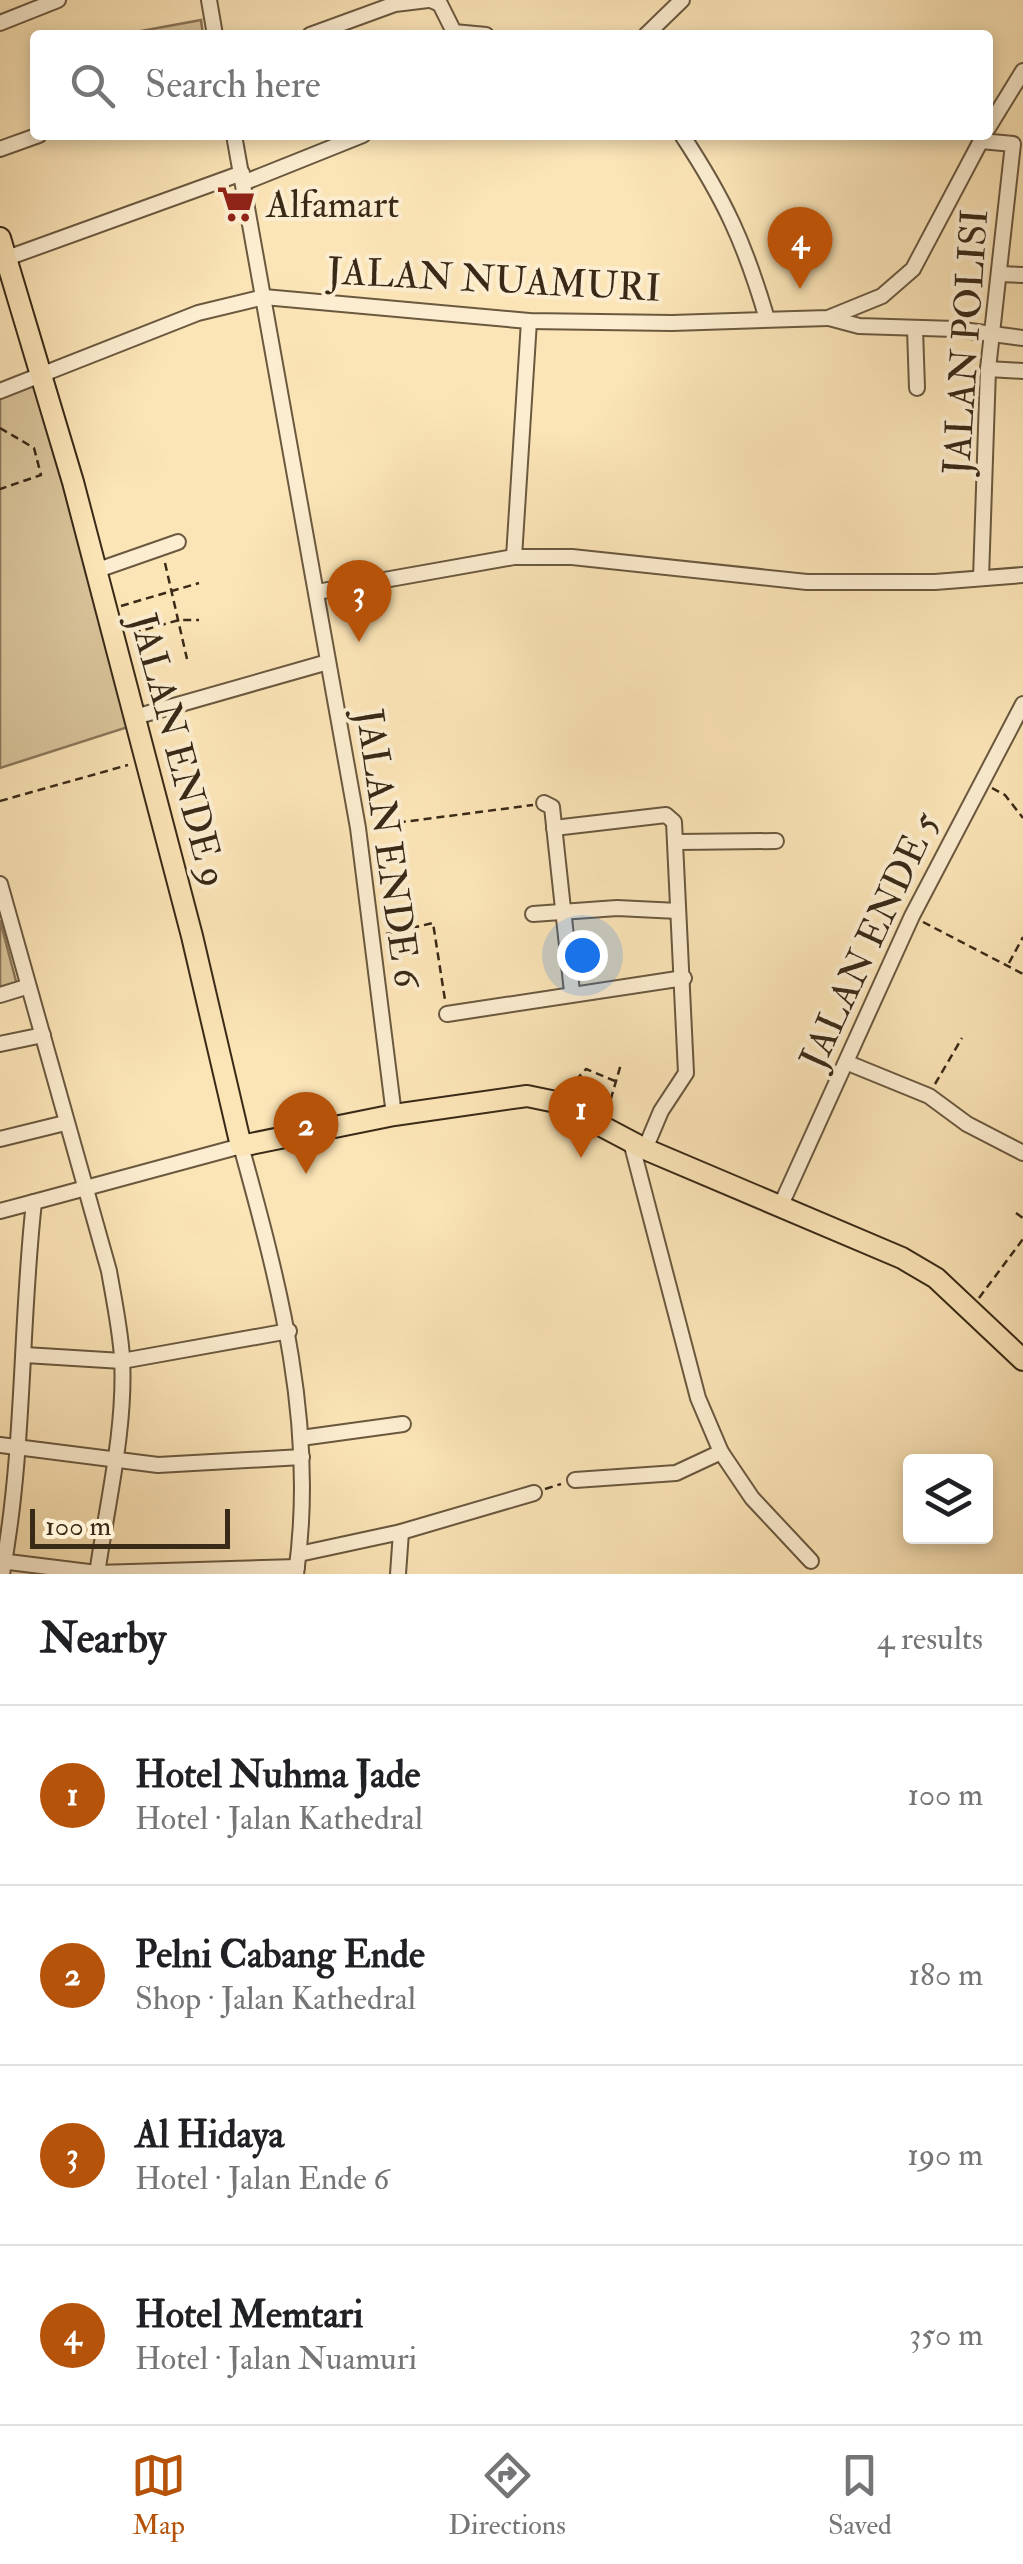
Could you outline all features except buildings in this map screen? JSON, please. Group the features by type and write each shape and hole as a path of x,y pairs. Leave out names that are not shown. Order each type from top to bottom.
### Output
{"highway":[{"name":"JALAN ENDE 9","path":"4,248 44,374 114,638 192,936 240,1146"},
{"path":"240,1146 394,1115 528,1096 556,1102 638,1146 902,1258 936,1278 1023,1360"}],"street":[{"path":"0,24 58,0"},
{"path":"209,0 214,30"},
{"path":"324,30 395,4 429,0 440,4 453,30"},
{"path":"651,30 682,0"},
{"name":"JALAN NUAMURI","path":"993,120 1023,71"},
{"name":"JALAN POLISI","path":"981,578 991,334 1018,144 993,137"},
{"path":"0,149 30,138"},
{"name":"JALAN ENDE 6","path":"235,140 358,828 394,1115"},
{"path":"4,248 243,178 349,140"},
{"path":"685,140 724,197 746,246 767,319"},
{"name":"JALAN NUAMURI","path":"0,391 198,313 264,297 529,321 828,318 882,296 913,269 981,140"},
{"path":"1000,274 1023,275"},
{"path":"828,318 859,326 1023,338"},
{"path":"514,557 529,321"},
{"path":"916,328 917,388"},
{"path":"988,370 1023,371"},
{"path":"95,571 178,542"},
{"path":"317,592 514,557 572,557 808,582 1023,575"},
{"path":"134,718 328,662"},
{"name":"JALAN ENDE 5","path":"780,1207 912,916 1023,704"},
{"path":"544,803 552,806 572,992"},
{"path":"554,828 666,815 674,822 686,1073 638,1146 698,1398 721,1452 752,1498 811,1561"},
{"path":"677,842 776,841"},
{"path":"0,884 26,988 109,1272 122,1361 114,1460 97,1573"},
{"path":"533,914 562,910 678,911"},
{"path":"447,1014 684,978"},
{"path":"0,994 26,988"},
{"path":"0,1044 42,1036"},
{"path":"848,1063 929,1096 967,1124 1023,1152"},
{"path":"0,1139 64,1123"},
{"path":"0,1211 240,1146 290,1331 302,1458 297,1565"},
{"path":"34,1202 27,1266 20,1450 2,1566 97,1573 297,1565 534,1492"},
{"path":"26,1355 122,1361 290,1331"},
{"path":"301,1438 402,1424"},
{"path":"0,1446 158,1464 302,1458"},
{"path":"576,1480 676,1473 721,1452"},
{"path":"398,1574 401,1532"}],"path":[{"path":"0,428 34,448 41,475 0,489"},
{"path":"160,549 174,590 187,659"},
{"path":"105,610 199,584"},
{"path":"114,638 179,620 199,620"},
{"path":"0,801 144,760"},
{"path":"981,781 1005,795 1023,818"},
{"path":"358,828 544,803"},
{"path":"912,916 1023,974"},
{"path":"370,938 433,922 447,1014"},
{"path":"1008,964 1023,937"},
{"path":"929,1096 962,1038"},
{"path":"603,1128 621,1064"},
{"path":"556,1102 586,1069 615,1081"},
{"path":"1016,1214 1023,1218"},
{"path":"969,1311 1023,1239"},
{"path":"534,1492 576,1480"}],"shaded area":[{"path":"201,20 202,30 146,30"},
{"path":"36,385 128,727 0,768 0,399"},
{"path":"0,920 17,985 0,989"}],"place":[{"name":"Alfamart","path":"236,204"},
{"name":"Hotel Memtari","path":"800,289"},
{"name":"Al Hidaya","path":"359,642"},
{"name":"Hotel Nuhma Jade","path":"581,1158"},
{"name":"Pelni Cabang Ende","path":"306,1174"}]}
